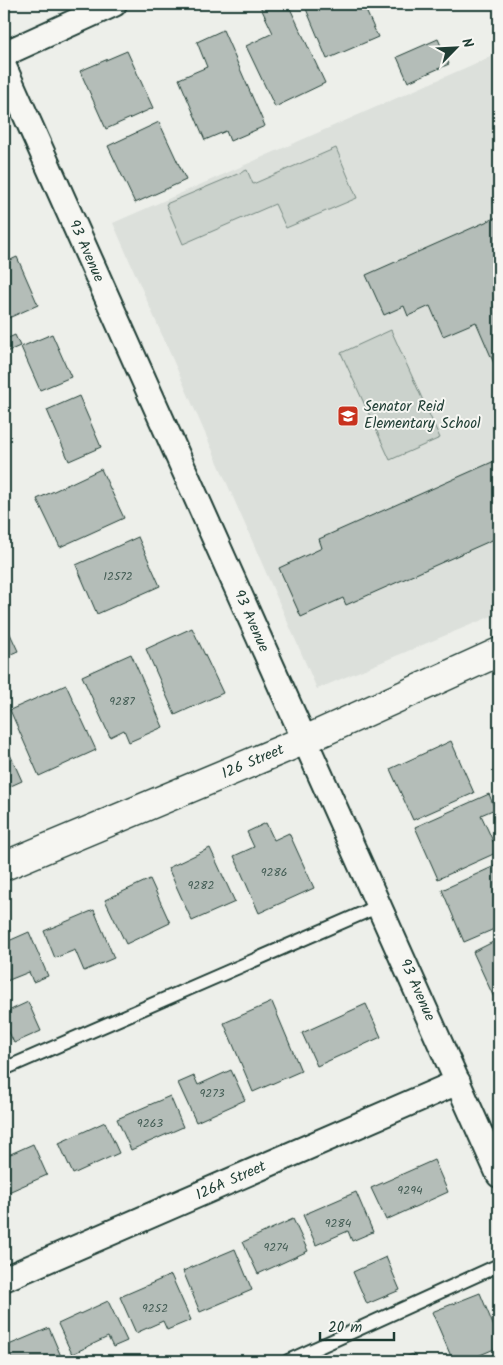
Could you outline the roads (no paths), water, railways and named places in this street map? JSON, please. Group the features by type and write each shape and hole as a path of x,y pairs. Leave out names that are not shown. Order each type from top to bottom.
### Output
{"street":[{"path":"4,54 114,4"},
{"name":"93 Avenue","path":"4,67 499,1175"},
{"name":"126 Street","path":"4,866 305,740 499,652"},
{"name":"126A Street","path":"4,1279 458,1082"}],"lane":[{"path":"4,1070 379,906"},
{"path":"288,1361 499,1264"}],"place":[{"name":"Senator Reid Elementary School","path":"348,416"}]}
